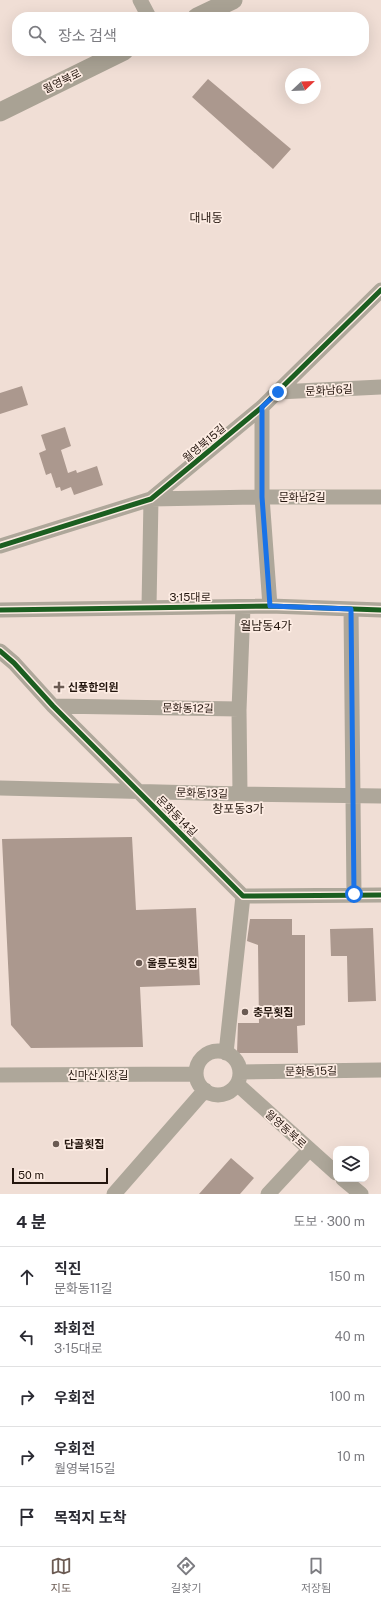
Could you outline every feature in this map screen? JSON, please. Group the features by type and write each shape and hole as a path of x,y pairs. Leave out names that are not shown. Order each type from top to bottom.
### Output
{"main road":[{"path":"208,12 233,0"},
{"name":"월영북로","path":"0,112 114,56"}],"street":[{"path":"140,0 146,12"},
{"name":"월영북15길","path":"0,546 151,499 262,407 381,290"},
{"name":"문화남6길","path":"278,392 381,388"},
{"path":"262,407 262,497 270,606"},
{"name":"문화남2길","path":"151,499 381,497"},
{"path":"149,607 151,499"},
{"name":"3·15대로","path":"0,610 270,606 381,610"},
{"path":"240,794 239,710 244,607"},
{"path":"351,609 354,894"},
{"name":"문화동14길","path":"0,651 14,663 53,706 243,896"},
{"name":"문화동12길","path":"53,706 239,710"},
{"name":"문화동13길","path":"0,788 381,796"},
{"path":"226,1053 243,896 381,895"},
{"path":"214,1051 226,1053 236,1060 239,1078 228,1093 222,1095 210,1094 200,1086 196,1074 199,1062 214,1051"},
{"name":"문화동15길","path":"239,1078 381,1070"},
{"name":"신마산시장길","path":"0,1075 196,1074"},
{"name":"월영동북로","path":"239,1078 309,1150 333,1170"},
{"path":"114,1194 205,1090"},
{"path":"268,1194 309,1150"},
{"path":"347,1182 361,1194"}],"building":[{"path":"208,79 291,149 273,169 192,97"},
{"path":"22,386 28,405 0,414 0,393"},
{"path":"65,427 71,446 61,450 68,473 76,470 77,473 97,466 103,485 74,495 71,487 61,491 60,487 56,488 51,473 46,475 39,453 46,450 41,435"},
{"path":"132,837 136,910 196,908 200,985 140,987 143,1047 31,1048 11,1025 2,839"},
{"path":"250,919 292,919 292,935 305,935 305,1025 297,1026 298,1053 237,1053 238,1023 259,1023 258,945 247,941"},
{"path":"373,928 376,1001 348,1002 347,956 331,956 330,929"},
{"path":"231,1158 254,1178 240,1194 199,1194"}],"cycle path":[{"path":"0,546 151,499 262,407 381,290"},
{"path":"0,610 270,606 381,610"},
{"path":"0,651 14,663 53,706 243,896 381,895"}],"place":[{"name":"신풍한의원","path":"59,687"},
{"name":"울릉도횟집","path":"139,963"},
{"name":"충무횟집","path":"245,1012"},
{"name":"단골횟집","path":"56,1144"}],"district":[{"name":"대내동","path":"206,218"},
{"name":"월남동4가","path":"266,626"},
{"name":"창포동3가","path":"238,809"}],"route":[{"path":"278,392 262,407 262,497 270,606 351,609 354,894"}]}
